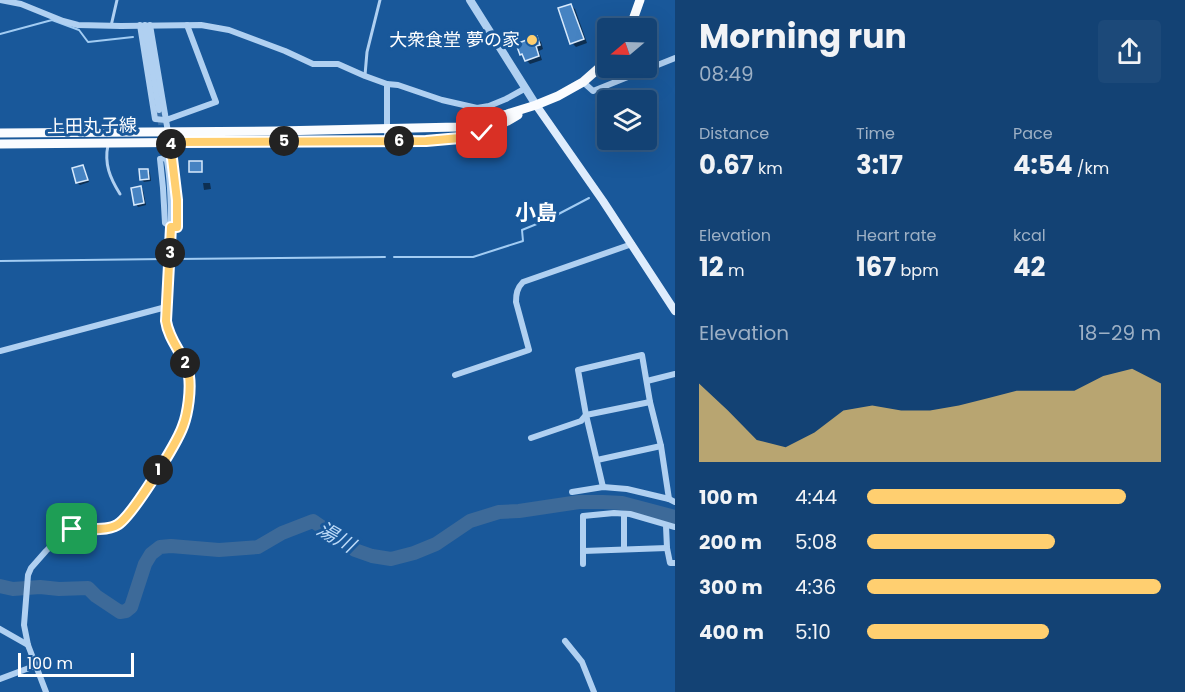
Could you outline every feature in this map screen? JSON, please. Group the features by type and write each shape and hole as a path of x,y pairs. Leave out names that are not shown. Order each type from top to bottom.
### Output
{"main road":[{"path":"634,18 640,0"},
{"name":"上田丸子線","path":"0,144 109,143 169,137 458,127 488,120 558,96 583,82 597,70"},
{"path":"536,105 674,308"},
{"name":"上田丸子線","path":"0,133 387,141 441,140 473,135 498,126 536,105"}],"street":[{"path":"0,0 21,4 63,21 78,24 201,25 229,30 313,64 338,64 387,84 398,85 442,100 477,108 489,106 526,88"},
{"path":"470,0 536,105"},
{"path":"145,25 159,110"},
{"path":"145,25 155,119 166,120 216,102 187,25"},
{"path":"145,25 169,137 177,200 177,227 171,227 165,223 160,159 170,159"},
{"path":"583,82 593,91 675,58"},
{"path":"387,84 387,141"},
{"path":"46,692 28,645 24,625 28,575 46,551 64,533 72,529 110,528 120,524 165,461 182,429 187,411 190,379 168,330 166,307 171,227"},
{"path":"455,375 529,350 516,302 519,286 523,282 632,244"},
{"path":"0,351 166,307"},
{"path":"572,492 603,487 627,489 672,501 642,355 578,370 603,487"},
{"path":"647,381 675,374"},
{"path":"531,438 582,421 586,416 650,402"},
{"path":"597,460 661,446"},
{"path":"624,514 624,549"},
{"path":"583,564 583,516 630,514 675,527"},
{"path":"666,526 670,563 675,563"},
{"path":"583,550 667,548"},
{"path":"0,629 28,645"},
{"path":"565,641 582,662 594,692"},
{"path":"0,679 37,665"}],"lane":[{"path":"111,26 117,0"},
{"path":"365,76 367,52 380,0"},
{"path":"109,143 106,156 107,166 111,181 120,194"}],"building":[{"path":"571,4 584,39 570,44 558,8"},
{"path":"537,36 540,45 536,46 539,56 525,61 516,44"},
{"path":"189,161 202,161 202,172 189,172"},
{"path":"83,165 88,180 76,183 72,168"},
{"path":"139,169 148,169 149,179 140,180"},
{"path":"141,186 144,203 134,205 131,188"}],"waterway":[{"path":"0,34 52,20 79,30 88,42 133,37"},
{"path":"394,257 473,257 523,241 522,230 589,198"},
{"path":"174,259 385,257"},
{"path":"0,261 165,259"},
{"name":"湯川","path":"0,586 13,589 88,588 120,612 131,607 145,564 151,554 160,547 219,550 258,547 282,533 313,521 355,550 391,559 436,544 470,521 499,512 579,502 603,502 622,503 675,517"}],"tunnel":[{"path":"159,110 167,161"}],"place":[{"name":"大衆食堂 夢の家","path":"532,40"}],"district":[{"name":"小島","path":"536,213"}],"route":[{"path":"72,529 110,528 120,524 165,461 186,418 190,379 186,366 171,338 166,321 171,227 177,227 177,200 170,142 426,141 460,138 482,133"}]}
